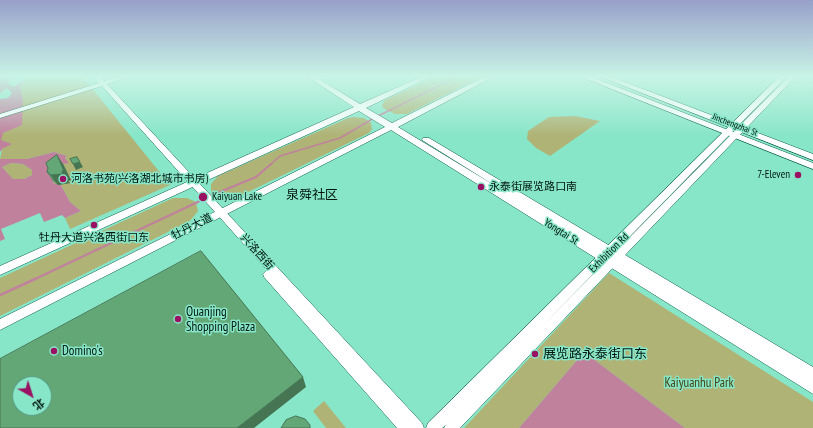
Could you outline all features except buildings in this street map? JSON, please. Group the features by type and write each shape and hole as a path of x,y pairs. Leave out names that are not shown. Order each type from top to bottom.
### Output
{"main road":[{"name":"Yongtai St","path":"345,96 392,123 611,258 813,387"},
{"name":"Yongtai St","path":"349,96 367,108"},
{"path":"0,271 191,184 367,108 390,96"},
{"name":"牡丹大道","path":"0,325 392,123 450,96"},
{"name":"Jinchengzhai St","path":"637,96 734,131 813,157"},
{"name":"Jinchengzhai St","path":"650,96 813,166"},
{"name":"Yongtai St","path":"611,258 813,374"}],"street":[{"path":"0,115 57,96"},
{"name":"兴洛西街","path":"112,96 205,199 406,428"},
{"name":"Exhibition Rd","path":"451,428 766,96"},
{"name":"Exhibition Rd","path":"734,131 772,96"},
{"name":"兴洛西街","path":"218,214 417,428"},
{"name":"Exhibition Rd","path":"433,428 611,258"}],"green space":[{"path":"22,96 98,96 170,185 70,229 65,218 81,211 70,202 61,185 54,184 53,181 57,165 67,162 65,158 67,156 54,152 27,159 0,159 2,149 11,144 1,140 0,137 3,133 9,130 23,99"},
{"path":"394,96 443,96 407,114 395,114 383,108 382,105 385,100"},
{"path":"575,116 600,121 550,156 536,148 527,139 528,131 549,117"},
{"path":"353,117 364,118 371,123 372,129 369,133 236,198 221,199 211,193 211,184 218,176"},
{"path":"11,163 23,164 32,170 32,175 24,179 13,179 2,167"},
{"path":"173,198 187,198 196,202 198,211 190,221 0,316 0,278"},
{"name":"Kaiyuanhu Park","path":"609,273 813,402 813,428 685,428 584,352 519,428 464,428"},
{"path":"324,401 346,428 326,428 313,411"}],"shaded area":[{"path":"10,96 22,96 22,125 3,133 1,140 12,144 2,149 0,152 0,99 8,98"},
{"path":"54,152 67,156 65,158 69,163 57,165 53,183 61,185 70,202 81,211 65,218 62,215 44,222 40,213 1,229 5,239 0,241 0,159 27,159","holes":["11,163 23,164 32,170 32,175 24,179 13,179 2,167"]},
{"path":"584,352 685,428 519,428"}],"waterway":[{"path":"378,116 419,96"},
{"path":"270,165 280,156 340,138 374,118"},
{"path":"210,196 256,177 271,164"},
{"path":"33,280 204,199"},
{"path":"0,295 35,279"}],"place":[{"name":"7-Eleven","path":"798,175"},
{"name":"河洛书苑(兴洛湖北城市书房)","path":"63,179"},
{"name":"永泰街展览路口南","path":"481,187"},
{"name":"Kaiyuan Lake","path":"203,197"},
{"name":"牡丹大道兴洛西街口东","path":"94,225"},
{"name":"Quanjing Shopping Plaza","path":"178,319"},
{"name":"Domino's","path":"54,351"},
{"name":"展览路永泰街口东","path":"535,354"}],"district":[{"name":"泉舜社区","path":"312,195"}]}
